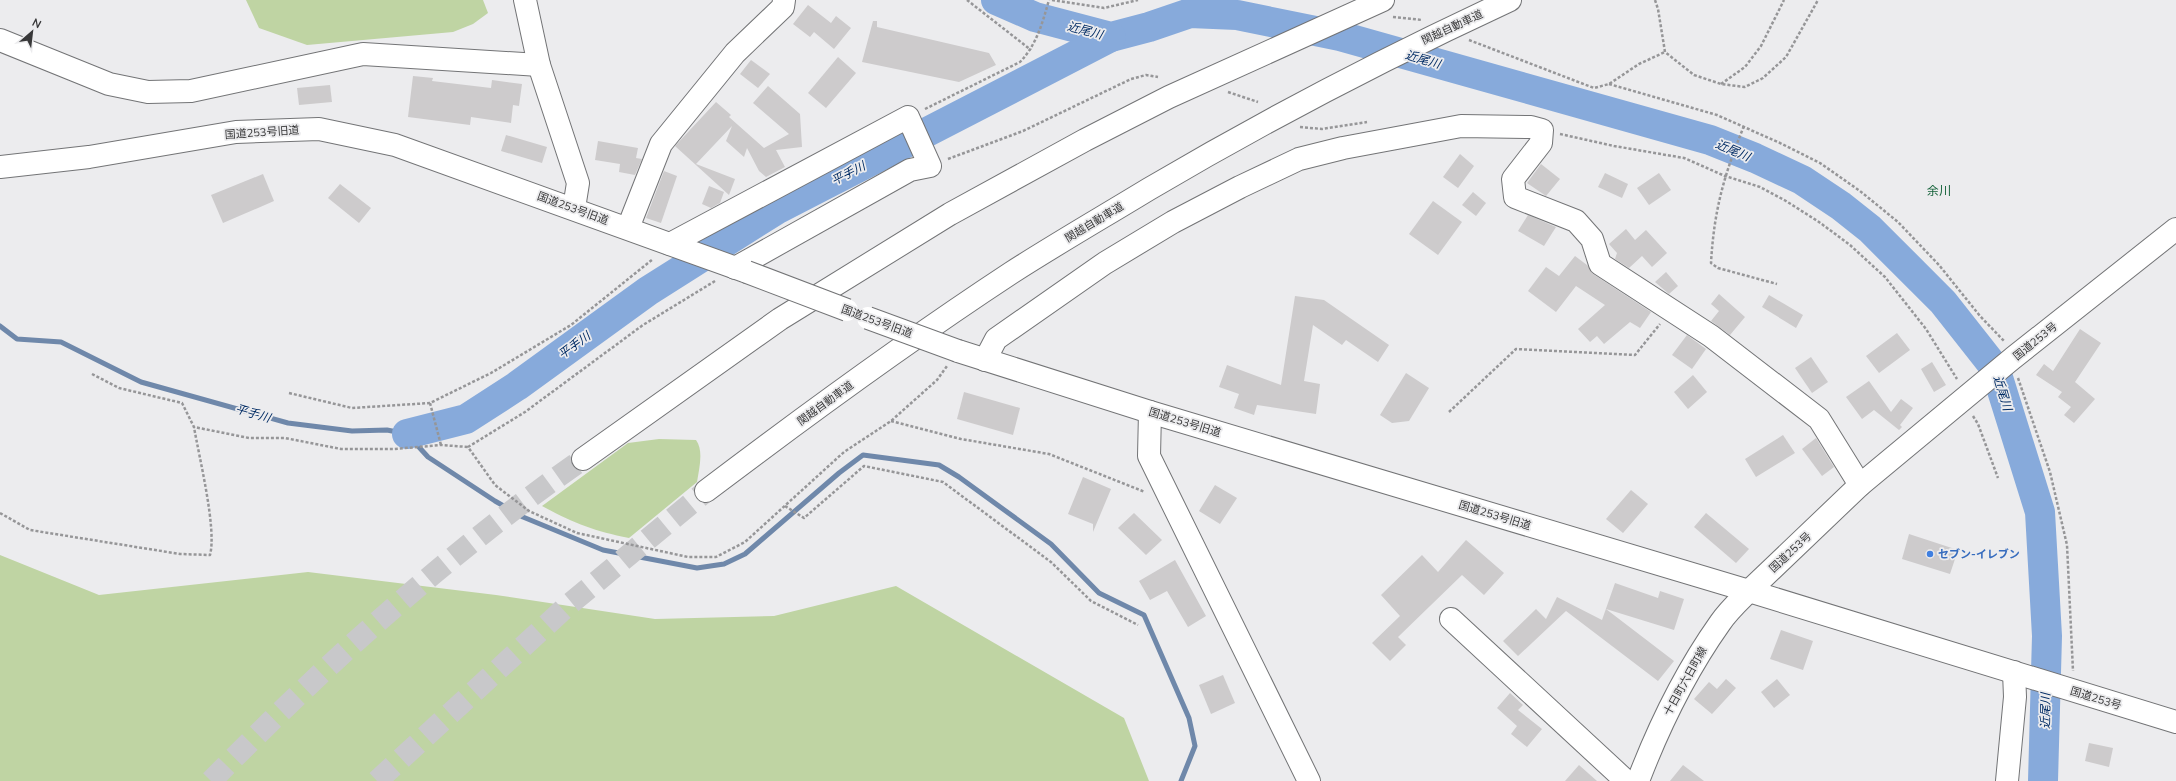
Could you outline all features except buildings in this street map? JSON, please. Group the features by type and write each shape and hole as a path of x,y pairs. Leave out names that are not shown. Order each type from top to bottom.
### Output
{"main road":[{"path":"525,0 539,65 578,183 574,208"},
{"path":"628,228 661,144 735,53 783,7 784,0"},
{"name":"関越自動車道","path":"706,491 861,376 1012,272 1209,154 1346,80 1427,29 1510,0"},
{"path":"583,459 726,355 780,319 937,222 1085,140 1168,97 1347,15 1386,8"},
{"path":"0,40 108,84 148,92 191,91 363,54 539,65"},
{"path":"676,246 910,120 929,161 910,170 735,268"},
{"path":"985,360 996,339 1105,263 1173,222 1240,187 1299,159 1343,148 1461,126 1531,126 1542,130 1541,143 1513,179 1515,197 1576,221 1592,239 1600,264 1670,311 1711,336 1819,419 1860,485"},
{"name":"国道253号旧道","path":"0,167 89,157 236,132 318,129 396,145 574,208 985,360 1150,412 1748,591"},
{"name":"国道253号","path":"2176,229 2009,362 1860,485 1748,591 2176,722"},
{"path":"1150,412 1148,456 1309,781"},
{"name":"十日町六日町線","path":"1638,781 1655,737 1697,659 1721,622 1748,591"},
{"path":"1451,619 1626,781"},
{"path":"2007,781 2017,674"}],"path":[{"path":"967,0 1031,50"},
{"path":"910,120 1020,62 1031,50 1037,38 1050,0 1104,8 1138,0"},
{"path":"1655,0 1658,9 1665,52 1694,75 1721,84 1745,87 1763,78 1786,57 1818,0"},
{"path":"1721,84 1745,67 1761,46 1784,0"},
{"path":"1386,8 1427,29"},
{"path":"1467,39 1594,88 1609,84 1639,64 1665,52"},
{"path":"929,161 1023,131 1131,79 1146,75 1158,77"},
{"path":"1609,84 1717,115 1744,126 1820,163 1860,191 1898,222 1939,265 1980,316 2003,340 2009,362 2019,383 2050,472 2066,546 2071,690"},
{"path":"1227,92 1258,102"},
{"path":"1744,126 1725,176 1714,224 1711,263 1718,268 1777,284"},
{"path":"1542,130 1614,146 1684,158 1725,176 1760,187 1786,201 1843,240 1885,277 1926,329 1958,380 1967,398 1998,478"},
{"path":"289,393 352,408 430,403 491,374 571,325 676,246"},
{"path":"194,427 248,438 285,438 341,449 394,449 441,445 468,447 524,412 643,325 735,268"},
{"path":"1449,412 1516,349 1635,354 1670,311"},
{"path":"468,447 495,485 529,511 577,533 688,557 716,557 745,542 844,452 891,421 937,380 958,351"},
{"path":"0,513 30,530 180,554 210,555 213,547 194,427 182,403 119,388 92,374"},
{"path":"430,403 441,445"},
{"path":"891,421 961,440 1049,454 1171,502"},
{"path":"785,506 804,518 864,466 943,482 1051,562 1091,601 1138,625"}],"green space":[{"path":"246,0 483,0 488,13 473,24 453,32 307,45 259,28"},
{"path":"659,439 696,440 700,449 700,466 697,482 629,538 584,526 542,506 628,443"},
{"path":"0,555 99,595 308,572 496,595 655,619 774,616 896,586 1124,718 1149,781 0,781"}],"waterway":[{"name":"近尾川","path":"996,0 1035,17 1111,37 1149,27 1190,13 1237,15 1340,36 1710,140 1755,158 1802,180 1841,206 1870,229 1943,302 1995,368 2040,512 2047,636 2043,781"},
{"name":"平手川","path":"407,434 466,419 517,386 648,291 776,210 1111,37"},
{"path":"0,326 17,339 61,342 141,382 288,423 352,431 387,430 407,434 428,457 495,501 523,517 603,550 697,568 724,564 745,554 839,473 863,455 939,465 959,477 1051,544 1099,593 1144,615 1189,718 1195,746 1181,781"}],"tunnel":[{"path":"211,781 254,737 344,652 436,571 533,495 583,459"},
{"path":"377,781 566,607 706,491"}],"place":[{"name":"セブン-イレブン","path":"1930,554"}],"district":[{"name":"余川","path":"1939,190"}]}
